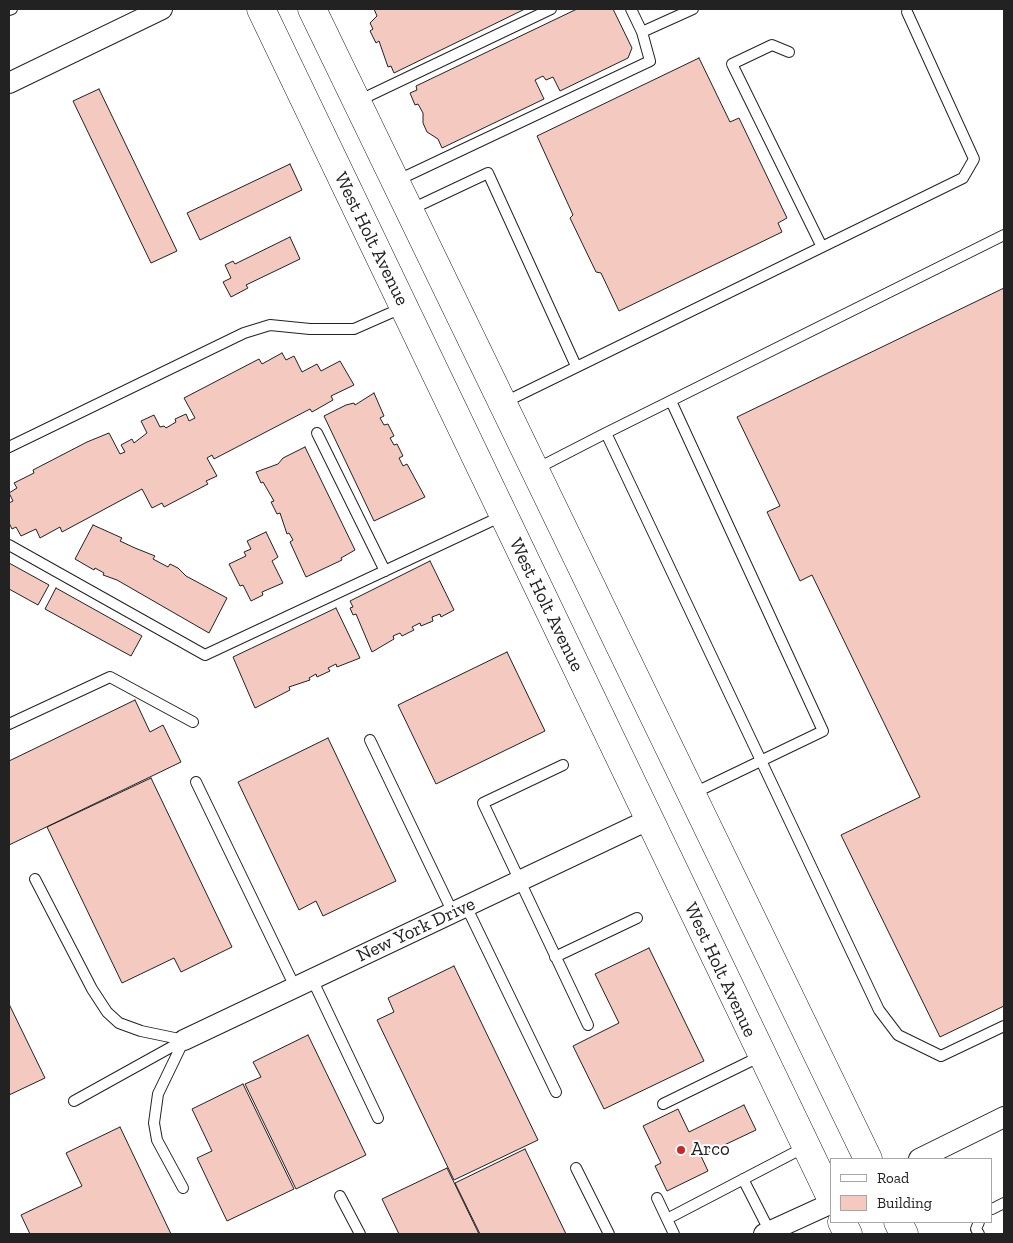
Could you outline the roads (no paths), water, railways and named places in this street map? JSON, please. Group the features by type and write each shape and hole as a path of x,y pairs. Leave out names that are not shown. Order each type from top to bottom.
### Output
{"main road":[{"name":"West Holt Avenue","path":"261,9 830,1198"},
{"path":"312,9 868,1158"}],"street":[{"path":"9,83 162,9"},
{"name":"New York Drive","path":"184,1040 648,820"},
{"path":"921,1158 1004,1118"},
{"path":"767,1233 830,1203"}],"lane":[{"path":"357,102 550,9"},
{"path":"395,182 650,61 642,32 631,9"},
{"path":"642,32 693,9"},
{"path":"502,403 963,178 974,159 907,12"},
{"path":"789,52 772,45 732,64 822,247"},
{"path":"418,206 488,173 576,366"},
{"path":"534,470 1004,235"},
{"path":"9,447 244,333 270,325 310,329 354,329 404,307"},
{"path":"671,401 824,731 691,794"},
{"path":"317,433 386,571"},
{"path":"606,433 879,1010 898,1035 941,1056 1004,1026"},
{"path":"9,545 205,656 503,516"},
{"path":"9,724 110,677 194,722"},
{"path":"370,740 556,1092"},
{"path":"563,765 484,803 588,1025"},
{"path":"196,782 378,1118"},
{"path":"35,879 92,989 108,1012 119,1023 184,1040"},
{"path":"555,957 637,918"},
{"path":"74,1101 184,1040"},
{"path":"183,1188 157,1140 154,1123 158,1094 184,1040"},
{"path":"663,1104 761,1056"},
{"path":"667,1219 805,1147"},
{"path":"576,1168 609,1234"},
{"path":"744,1179 767,1233"},
{"path":"340,1196 360,1234"},
{"path":"657,1198 674,1234"}],"place":[{"name":"Arco","path":"681,1150"}]}
